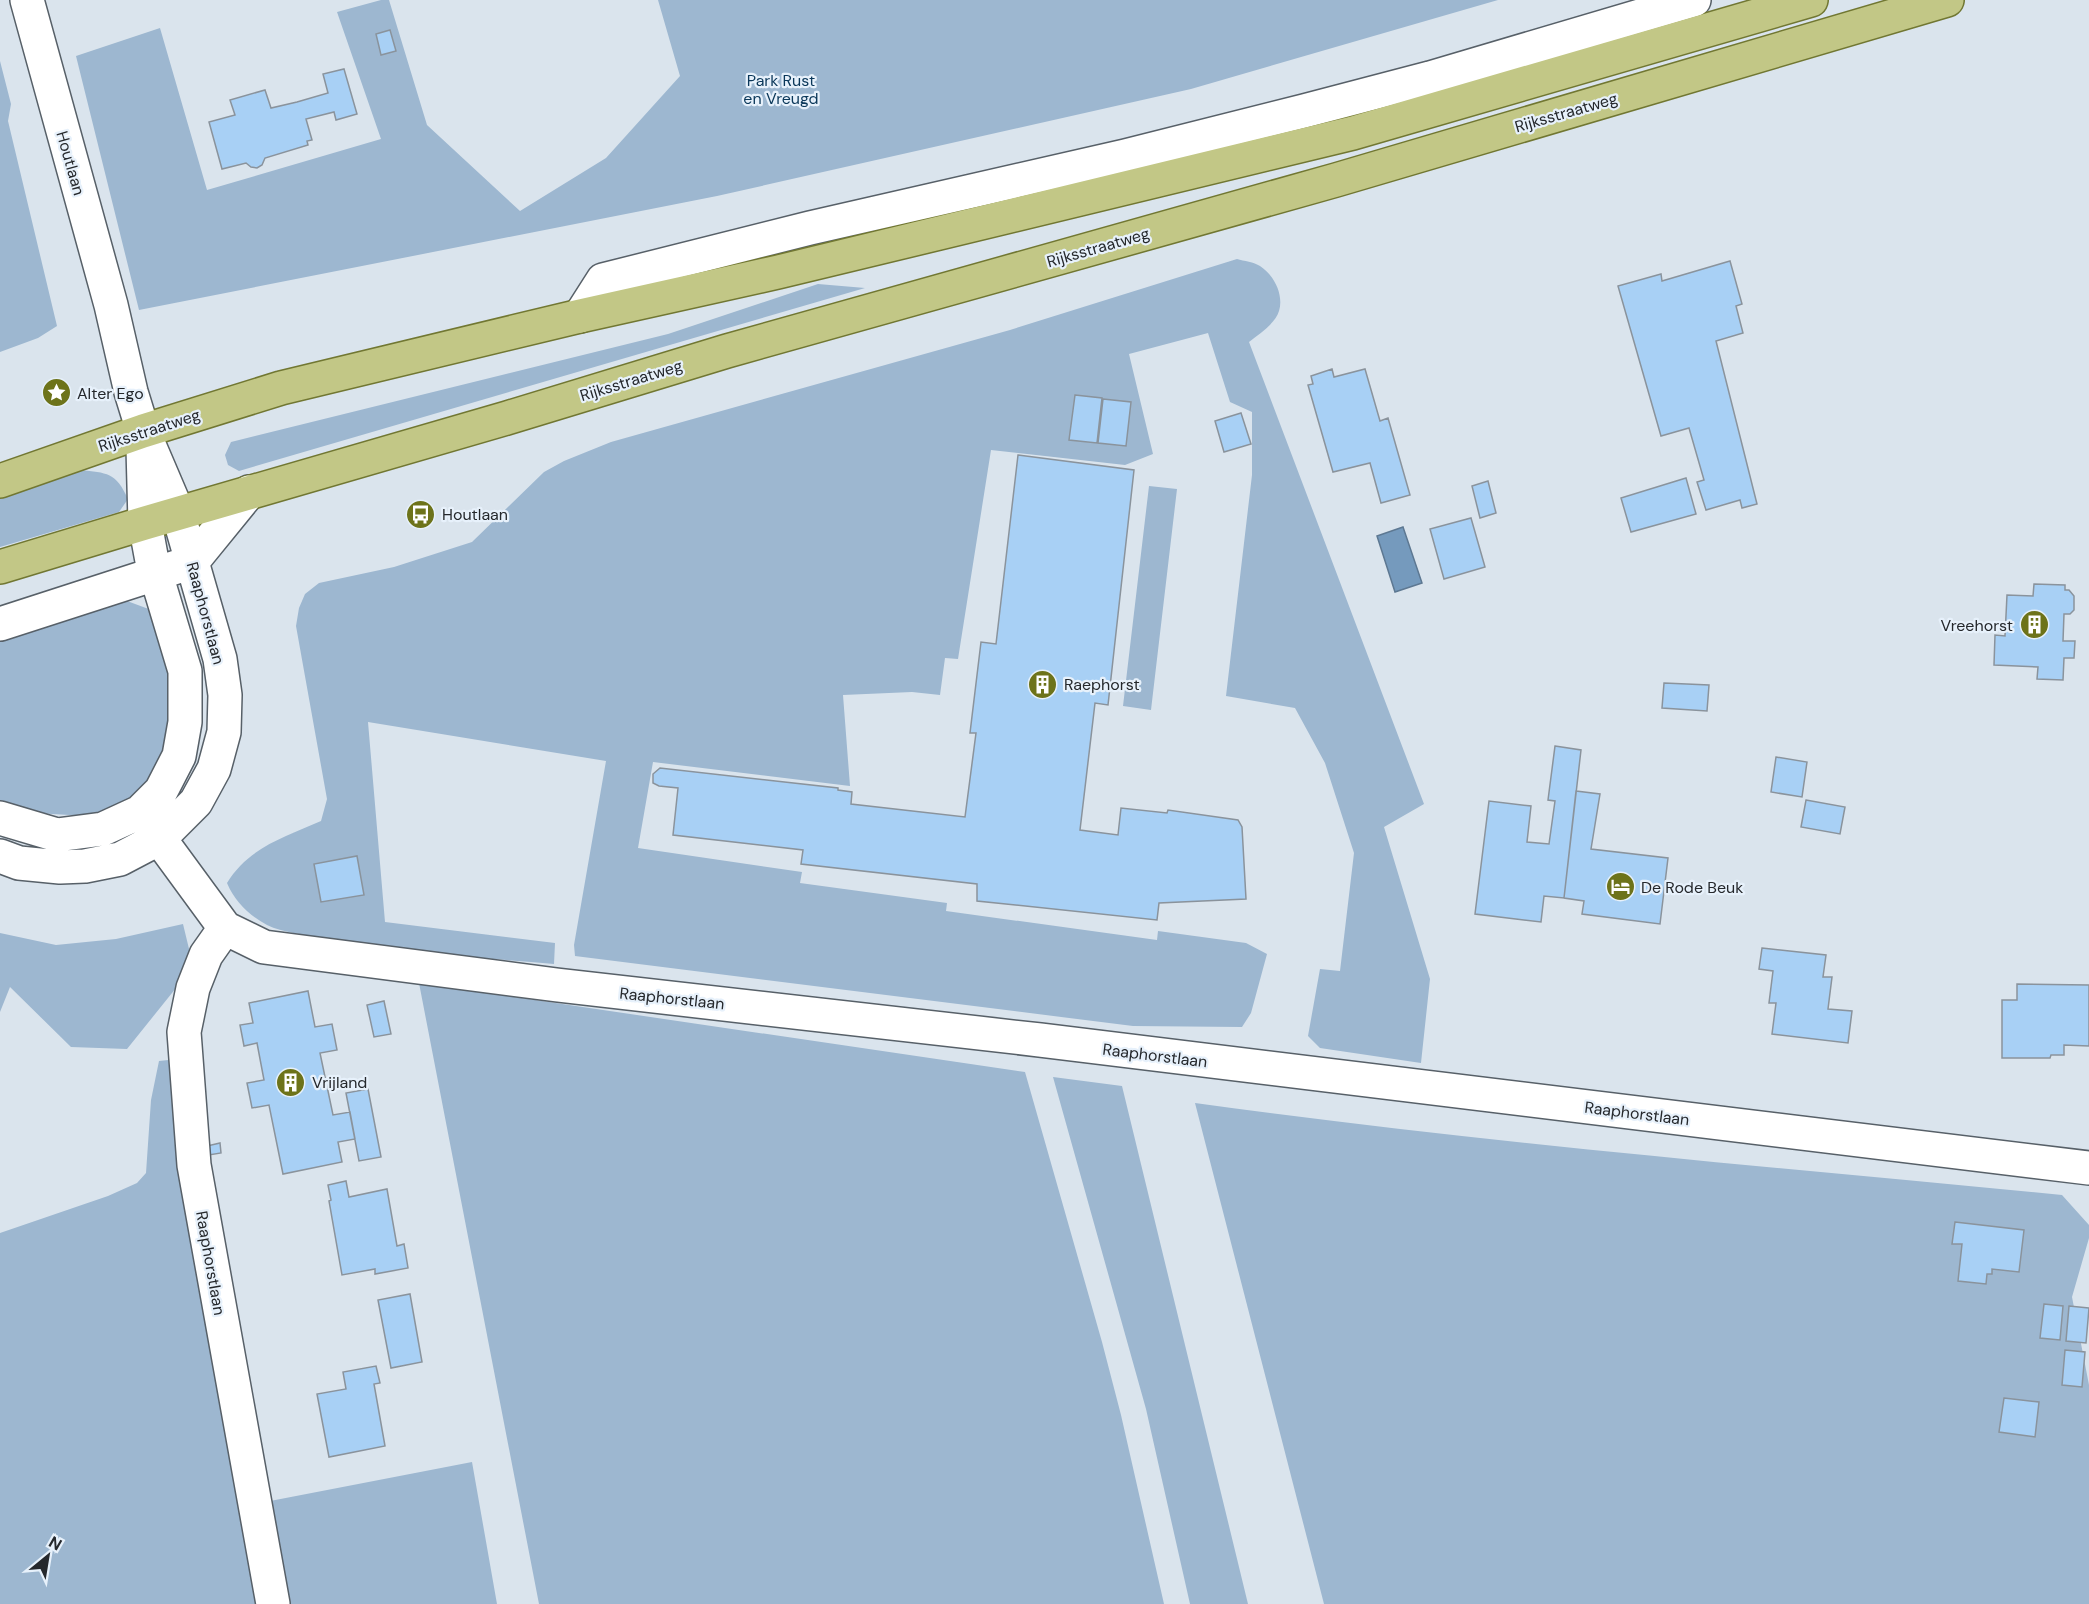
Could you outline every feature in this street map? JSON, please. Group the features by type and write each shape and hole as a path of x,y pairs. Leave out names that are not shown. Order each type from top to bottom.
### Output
{"main road":[{"name":"Rijksstraatweg","path":"0,481 143,431 281,388 580,316 778,272 1353,133 1811,0"},
{"name":"Rijksstraatweg","path":"0,567 728,351 1347,177 1947,0"}],"street":[{"name":"Houtlaan","path":"27,0 113,312 131,392 143,431"},
{"path":"580,316 603,280 810,228 1125,156 1292,114 1430,78 1694,0"},
{"name":"Raaphorstlaan","path":"143,431 178,513 220,659 225,695 224,732 214,769 196,802 160,838"},
{"path":"0,818 57,835 103,829 140,812 161,791 179,756 185,722 185,671 154,574 145,523 143,431"},
{"path":"0,624 192,562 249,492"},
{"name":"Raaphorstlaan","path":"140,812 225,928 264,947 557,985 1040,1040 2089,1168"},
{"path":"0,856 19,863 60,867 85,866 120,859 160,838"},
{"name":"Raaphorstlaan","path":"225,928 206,956 193,988 184,1032 194,1165 273,1604"}],"green space":[{"name":"Park Rust en Vreugd","path":"389,0 427,125 520,211 606,158 680,76 658,0 1498,0 1191,89 717,196 139,310 76,56 160,28 207,190 381,139 337,12"},
{"path":"0,61 11,104 8,121 57,326 38,338 0,352"},
{"path":"1237,259 1260,266 1277,286 1280,305 1277,316 1249,342 1424,804 1384,827 1430,979 1421,1063 1320,1048 1308,1036 1320,969 1340,971 1354,853 1325,763 1295,708 1226,696 1252,475 1252,412 1230,402 1208,333 1129,354 1153,454 1125,465 991,450 958,659 945,658 940,695 912,692 843,695 850,786 653,762 638,848 802,872 800,883 947,903 946,911 1157,940 1158,931 1246,943 1267,954 1251,1013 1242,1027 1133,1026 575,956 574,945 606,761 368,722 385,922 555,943 554,964 408,951 287,932 260,921 234,896 227,883 246,860 269,844 321,821 327,799 296,626 299,608 305,594 319,583 394,567 472,542 544,472 564,461 611,442 1010,330"},
{"path":"818,284 865,288 239,471 228,465 225,455 231,442 668,334"},
{"path":"80,470 104,473 115,479 128,499 119,512 0,547 0,499"},
{"path":"1149,486 1177,489 1151,710 1123,706"},
{"path":"119,598 154,611 176,673 177,720 152,783 129,803 104,817 18,812 0,802 0,635"},
{"path":"183,924 190,953 176,988 127,1049 71,1047 10,987 0,1012 0,933 56,945 116,939"},
{"path":"419,983 1025,1072 1102,1342 1164,1604 539,1604"},
{"path":"178,1059 268,1604 0,1604 0,1233 108,1196 137,1183 146,1173 151,1100 159,1061"},
{"path":"1053,1077 1122,1086 1248,1604 1190,1604 1146,1409"},
{"path":"1195,1103 1520,1142 2062,1195 2089,1225 2089,1238 2072,1297 2089,1385 2089,1604 1324,1604"},
{"path":"472,1462 497,1604 288,1604 265,1502"}],"shaded area":[{"path":"1403,527 1422,583 1395,592 1377,536"}],"building":[{"path":"390,30 396,51 381,55 376,34"},
{"path":"344,69 357,114 336,120 334,112 306,119 312,140 307,141 308,145 265,158 262,165 257,168 246,163 222,169 209,122 235,115 230,100 265,90 271,108 297,102 328,93 323,74"},
{"path":"1730,261 1742,304 1736,306 1743,333 1716,341 1757,504 1742,508 1740,500 1706,510 1697,482 1704,480 1689,428 1661,436 1618,286 1661,274 1662,281"},
{"path":"1332,369 1334,377 1365,369 1380,421 1388,418 1410,495 1381,503 1370,463 1333,472 1308,385 1313,384 1311,376"},
{"path":"1075,395 1102,398 1097,443 1069,440"},
{"path":"1103,399 1131,402 1126,446 1098,443"},
{"path":"1241,413 1251,444 1224,452 1215,421"},
{"name":"Raephorst","path":"1018,455 1134,470 1108,705 1095,703 1080,830 1118,835 1121,808 1167,813 1168,810 1238,820 1242,827 1246,899 1159,903 1157,920 977,901 977,884 801,864 803,850 673,835 678,788 653,783 653,774 660,768 838,788 838,790 852,792 851,804 965,817 976,733 970,733 981,642 996,644"},
{"path":"1686,478 1696,514 1631,532 1621,498"},
{"path":"1488,481 1496,513 1480,518 1472,486"},
{"path":"1471,518 1485,567 1444,579 1430,529"},
{"name":"Vreehorst","path":"2034,584 2065,585 2065,590 2069,590 2074,596 2074,610 2070,614 2064,614 2063,641 2075,641 2074,658 2064,658 2063,680 2037,679 2038,667 1994,665 1995,635 2005,636 2007,595 2033,596"},
{"path":"1664,683 1709,685 1707,711 1662,708"},
{"path":"1555,746 1581,750 1564,898 1544,896 1541,922 1475,914 1489,801 1531,806 1527,842 1549,844 1555,801 1548,800"},
{"path":"1776,757 1807,762 1802,797 1771,792"},
{"path":"1576,791 1600,794 1591,849 1668,858 1660,924 1582,914 1584,901 1564,898"},
{"path":"1806,800 1845,807 1840,834 1801,827"},
{"path":"357,856 364,895 321,902 314,864"},
{"path":"1762,948 1826,955 1823,977 1832,977 1828,1009 1852,1011 1848,1043 1772,1034 1776,1003 1769,1003 1773,971 1759,969"},
{"path":"2017,984 2089,985 2089,1046 2064,1045 2064,1055 2051,1055 2050,1058 2002,1058 2002,1000 2017,1000"},
{"name":"Vrijland","path":"308,991 315,1027 332,1024 337,1050 320,1053 333,1115 350,1112 355,1139 338,1142 342,1162 283,1174 269,1105 252,1108 247,1083 264,1080 257,1043 244,1046 240,1025 253,1023 249,1003"},
{"path":"384,1001 391,1034 374,1037 367,1005"},
{"path":"368,1089 381,1157 359,1161 346,1093"},
{"path":"220,1143 221,1153 209,1155 207,1146"},
{"path":"346,1181 349,1197 387,1189 397,1246 404,1244 408,1268 375,1274 375,1269 342,1275 328,1185"},
{"path":"1955,1222 2024,1230 2019,1272 1992,1269 1992,1274 1987,1274 1986,1284 1958,1281 1962,1244 1952,1244"},
{"path":"410,1294 422,1362 391,1368 378,1300"},
{"path":"2044,1304 2063,1306 2060,1340 2040,1338"},
{"path":"2069,1306 2089,1308 2086,1343 2066,1341"},
{"path":"2065,1350 2085,1352 2082,1387 2062,1385"},
{"path":"376,1366 380,1383 374,1384 385,1446 329,1457 317,1394 346,1389 343,1372"},
{"path":"2004,1398 2039,1402 2035,1437 1999,1432"}],"place":[{"name":"Alter Ego","path":"56,393"},
{"name":"Houtlaan","path":"421,514"},
{"name":"Vreehorst","path":"2034,625"},
{"name":"Raephorst","path":"1043,684"},
{"name":"De Rode Beuk","path":"1620,887"},
{"name":"Vrijland","path":"291,1082"}]}
